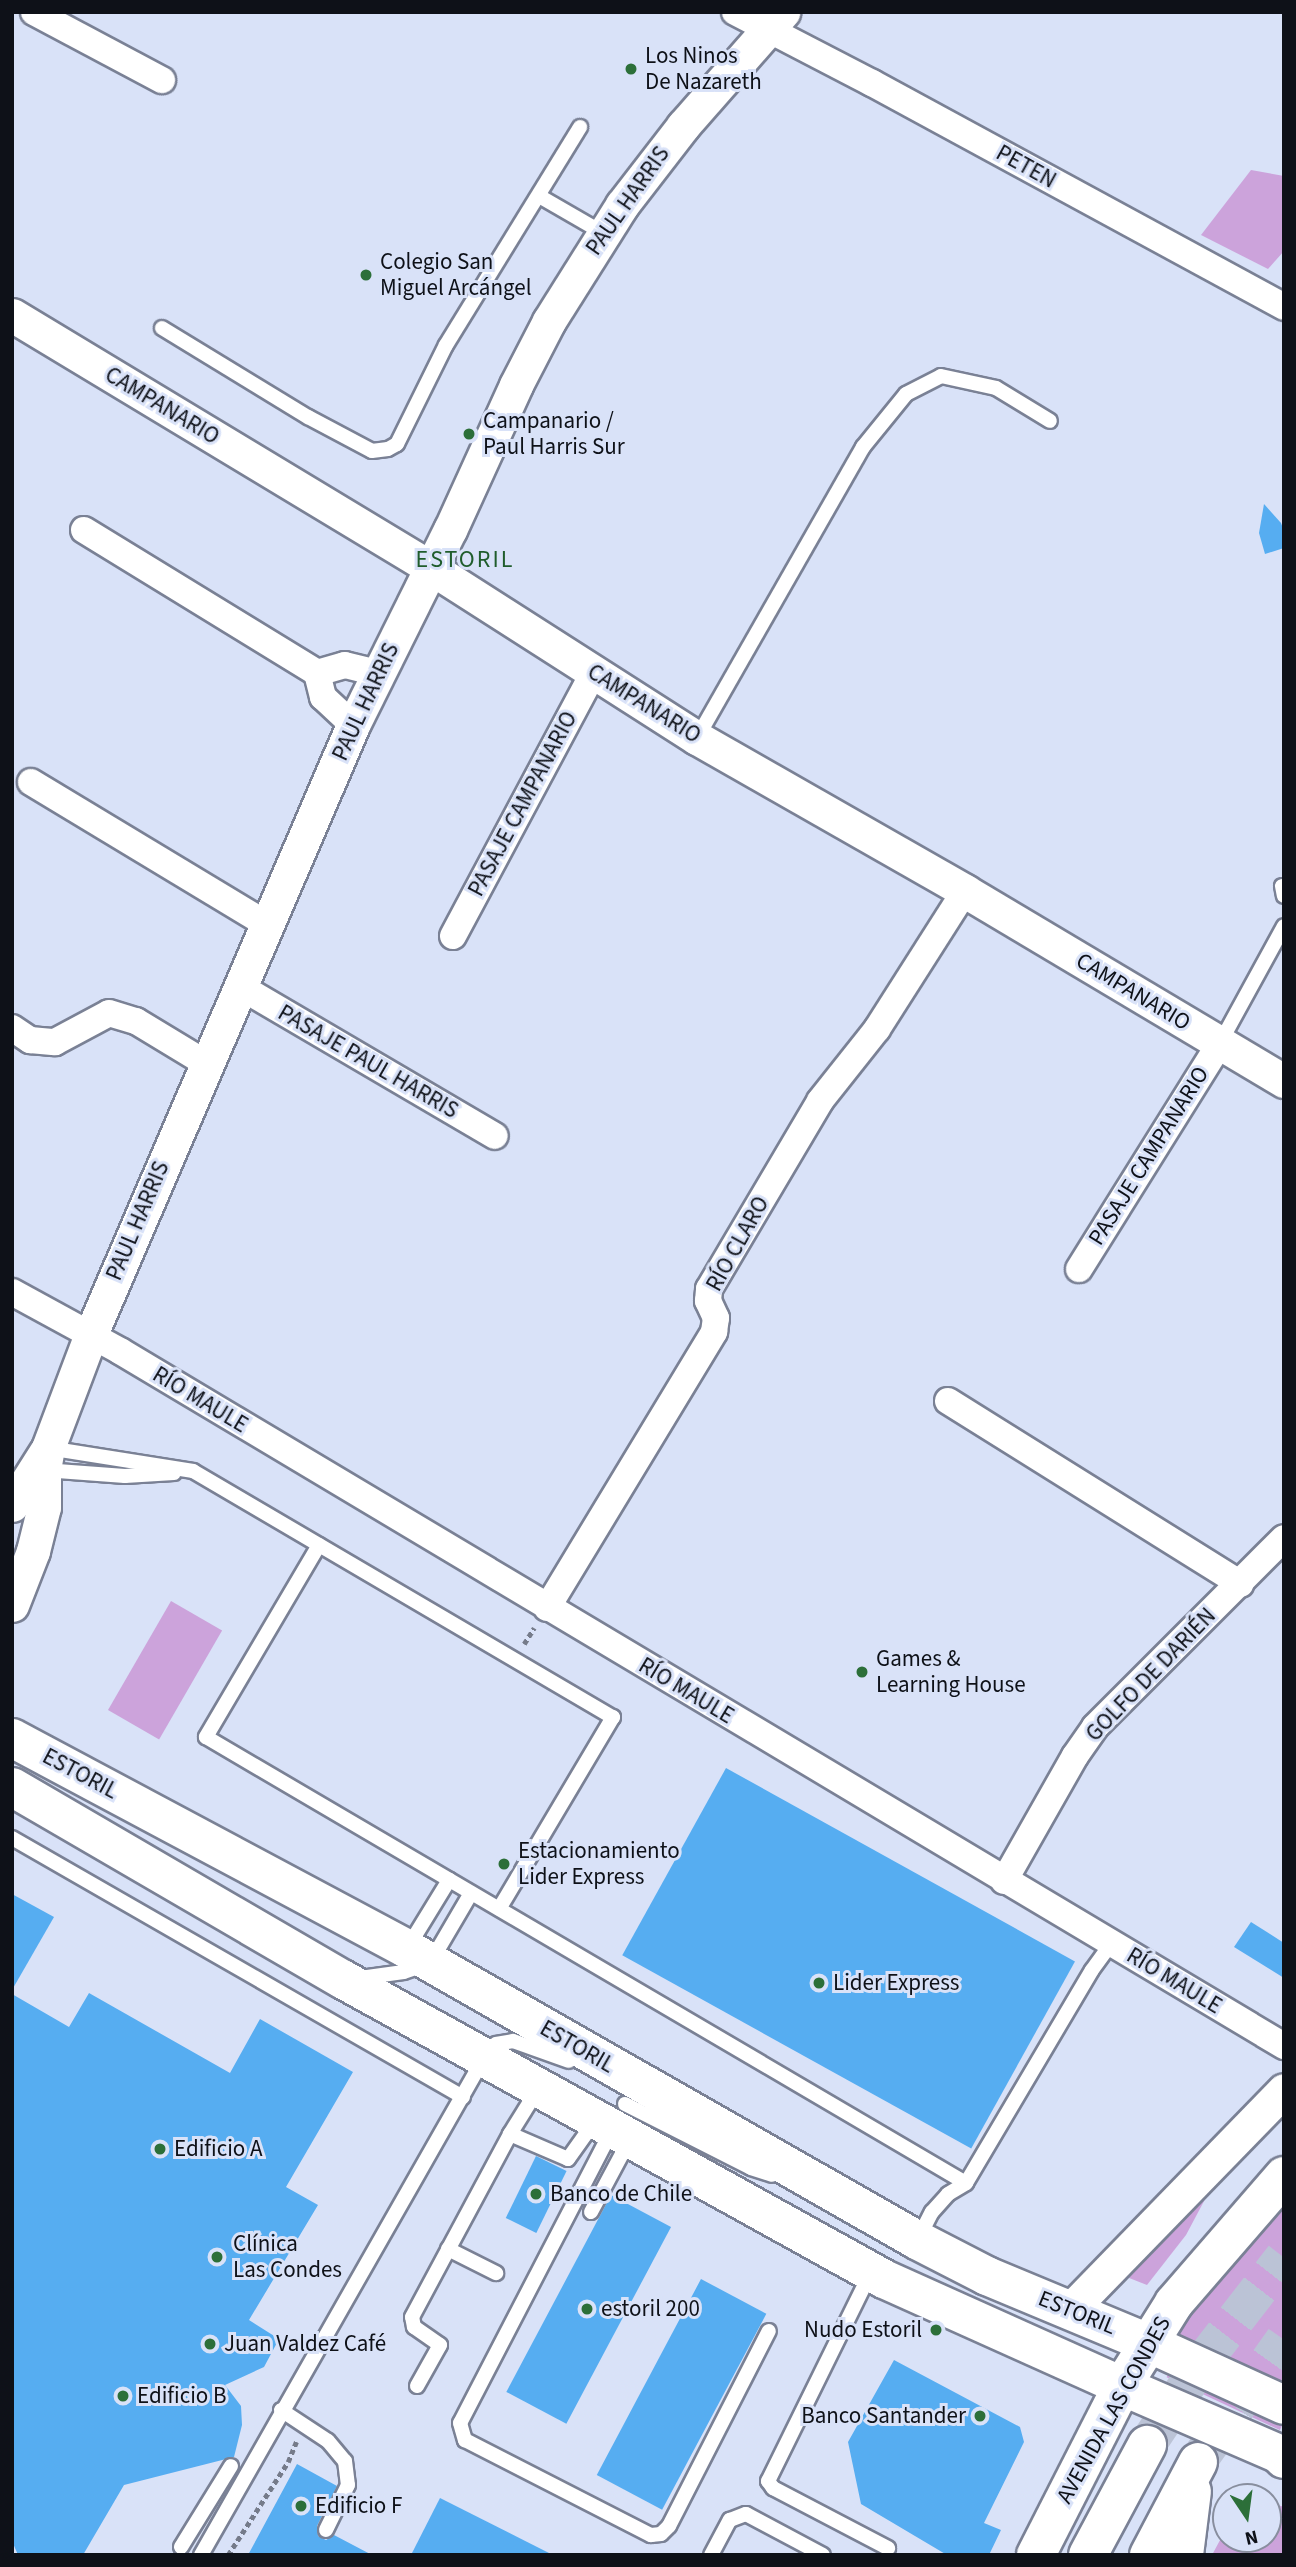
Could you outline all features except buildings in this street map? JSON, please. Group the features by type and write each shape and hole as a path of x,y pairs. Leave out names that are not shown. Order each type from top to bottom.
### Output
{"main road":[{"name":"ESTORIL","path":"12,1738 418,1956 623,2116 872,2272 1282,2456"},
{"name":"ESTORIL","path":"12,1787 344,1980 485,2056 538,2088 623,2116 842,2199 987,2276 1071,2309 1284,2405"},
{"name":"AVENIDA LAS CONDES","path":"1036,2555 1122,2386 1148,2343 1205,2263 1284,2176"},
{"path":"1088,2555 1147,2445"},
{"path":"1149,2555 1197,2464 1184,2555"}],"street":[{"path":"34,12 162,80"},
{"name":"PETEN","path":"735,12 775,20 1280,299"},
{"name":"PAUL HARRIS","path":"12,1605 33,1551 44,1507 29,1475 377,673 431,568 532,353 603,233 662,151 775,20"},
{"name":"CAMPANARIO","path":"12,315 431,568 697,738 965,891 1284,1081"},
{"path":"84,530 317,673 323,697 353,725"},
{"path":"317,673 345,665 377,673"},
{"name":"PASAJE CAMPANARIO","path":"453,936 594,672"},
{"path":"31,782 268,925"},
{"name":"RÍO CLARO","path":"547,1608 710,1339 716,1318 708,1295 715,1279 825,1093 877,1029 965,891"},
{"name":"PASAJE PAUL HARRIS","path":"241,987 495,1136"},
{"path":"12,1028 30,1040 55,1042 109,1013 136,1021 207,1064"},
{"name":"PASAJE CAMPANARIO","path":"1079,1269 1220,1044"},
{"path":"12,1292 91,1334"},
{"name":"RÍO MAULE","path":"91,1334 1284,2046"},
{"path":"948,1401 1241,1584"},
{"name":"GOLFO DE DARIÉN","path":"1004,1881 1075,1756 1095,1727 1241,1584 1284,1538"},
{"path":"1071,2309 1284,2090"}],"lane":[{"path":"162,328 308,417 372,451 388,449 397,444 446,345 580,127"},
{"path":"539,197 603,233"},
{"path":"697,738 863,447 906,394 941,376 996,388 1050,421"},
{"path":"1220,1044 1284,926"},
{"path":"29,1475 124,1476 193,1471"},
{"path":"29,1475 193,1471 613,1717 499,1909"},
{"path":"319,1545 206,1737 966,2183"},
{"path":"12,1838 463,2097"},
{"path":"418,1956 449,1880"},
{"path":"344,1980 404,1972 471,1893"},
{"path":"917,2240 932,2212 948,2194 966,2183 1092,1970 1111,1944"},
{"path":"201,2555 269,2438 281,2410 485,2056 496,2044 513,2041 527,2044 604,2076 623,2116 591,2212"},
{"path":"417,2386 440,2345 439,2341 414,2327 412,2317 510,2134 538,2088"},
{"path":"510,2134 568,2159 623,2116"},
{"path":"623,2116 460,2423 465,2440 651,2535 661,2534 670,2526 769,2331"},
{"path":"448,2249 496,2273"},
{"path":"872,2272 768,2476 768,2481 773,2488 888,2549"},
{"path":"281,2410 328,2441 345,2460 348,2484 326,2530"},
{"path":"181,2547 231,2466"},
{"path":"711,2555 730,2520 746,2514 823,2555"}],"path":[{"path":"514,1659 547,1608"}],"shaded area":[{"path":"1251,170 1284,176 1284,251 1268,269 1201,235"},
{"path":"171,1601 222,1630 159,1740 108,1710"},
{"path":"1211,2188 1186,2235 1147,2285 1124,2276"},
{"path":"1284,2196 1284,2385 1175,2332"},
{"path":"1170,2370 1283,2423 1280,2430 1167,2377"},
{"path":"1284,2507 1284,2555 1212,2555 1282,2553"}],"tunnel":[{"path":"1147,2445 1201,2364 1284,2257"},
{"path":"1203,2454 1284,2340"}],"place":[{"name":"Los Ninos De Nazareth","path":"631,69"},
{"name":"Colegio San Miguel Arcángel","path":"366,275"},
{"name":"Campanario / Paul Harris Sur","path":"469,434"},
{"name":"Games & Learning House","path":"862,1672"},
{"name":"Estacionamiento Lider Express","path":"504,1864"},
{"name":"Lider Express","path":"819,1983"},
{"name":"Edificio A","path":"160,2149"},
{"name":"Banco de Chile","path":"536,2194"},
{"name":"Clínica Las Condes","path":"217,2257"},
{"name":"estoril 200","path":"587,2309"},
{"name":"Nudo Estoril","path":"936,2330"},
{"name":"Juan Valdez Café","path":"210,2344"},
{"name":"Edificio B","path":"123,2396"},
{"name":"Banco Santander","path":"980,2416"},
{"name":"Edificio F","path":"301,2506"}],"district":[{"name":"ESTORIL","path":"465,560"}]}
